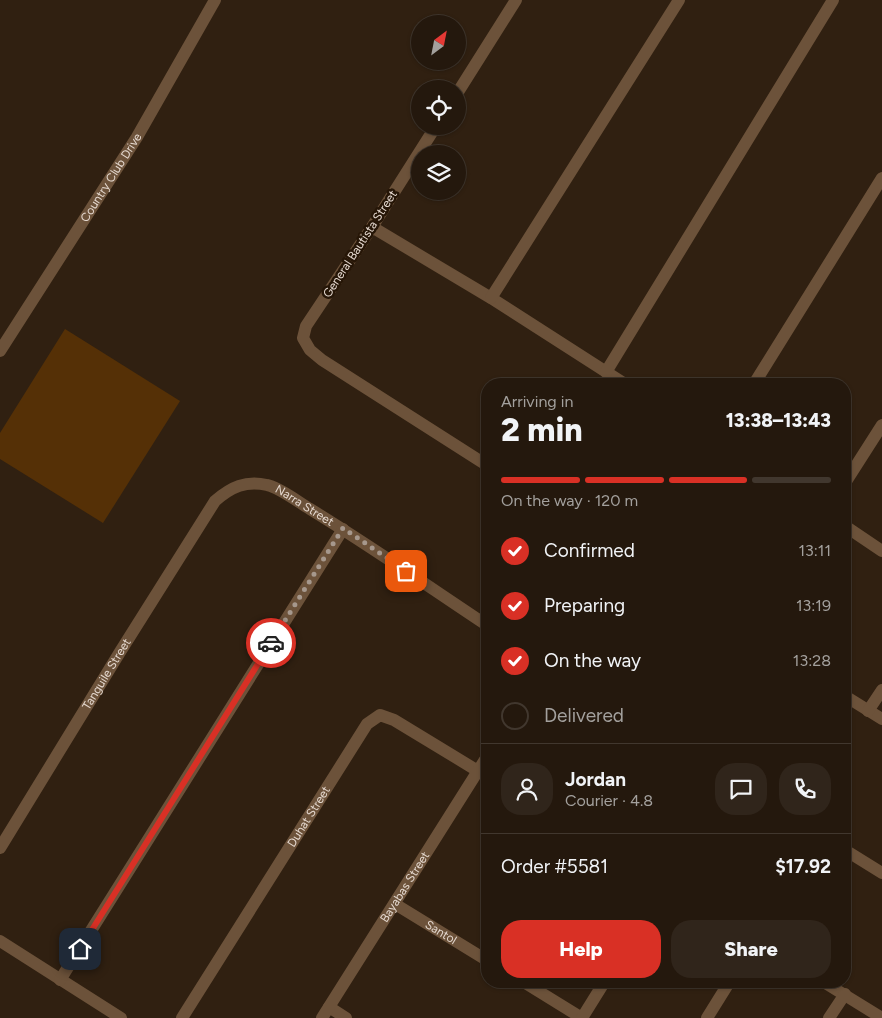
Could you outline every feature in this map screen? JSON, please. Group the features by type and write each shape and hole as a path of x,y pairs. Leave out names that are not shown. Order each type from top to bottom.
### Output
{"street":[{"name":"Country Club Drive","path":"0,351 136,137 215,0"},
{"path":"466,80 516,0"},
{"path":"491,298 679,0"},
{"path":"606,372 833,0"},
{"name":"General Bautista Street","path":"430,135 306,326 303,338 310,350 322,360 481,462"},
{"path":"758,378 882,178"},
{"path":"372,227 491,298 616,378"},
{"path":"851,474 882,425"},
{"name":"Narra Street","path":"215,501 226,491 238,485 254,483 270,485 343,528 481,621"},
{"name":"Tanguile Street","path":"0,848 215,501"},
{"path":"60,980 343,528"},
{"path":"851,530 882,551"},
{"path":"868,710 882,690"},
{"path":"851,700 882,719"},
{"name":"Duhat Street","path":"182,1018 367,724 380,715 394,720 478,771"},
{"name":"Bayabas Street","path":"326,1013 481,766"},
{"path":"851,854 882,873"},
{"name":"Santol","path":"395,904 481,957"},
{"path":"0,941 120,1018"},
{"path":"533,988 582,1018 601,988"},
{"path":"707,1018 726,988"},
{"path":"834,988 882,1018"},
{"path":"829,1018 844,994"},
{"path":"326,1013 346,1018"}],"shaded area":[{"path":"65,329 180,401 103,523 0,459 0,433"}],"way so far":[{"path":"271,643 343,528 406,571"}],"route":[{"path":"80,949 271,643"}]}
